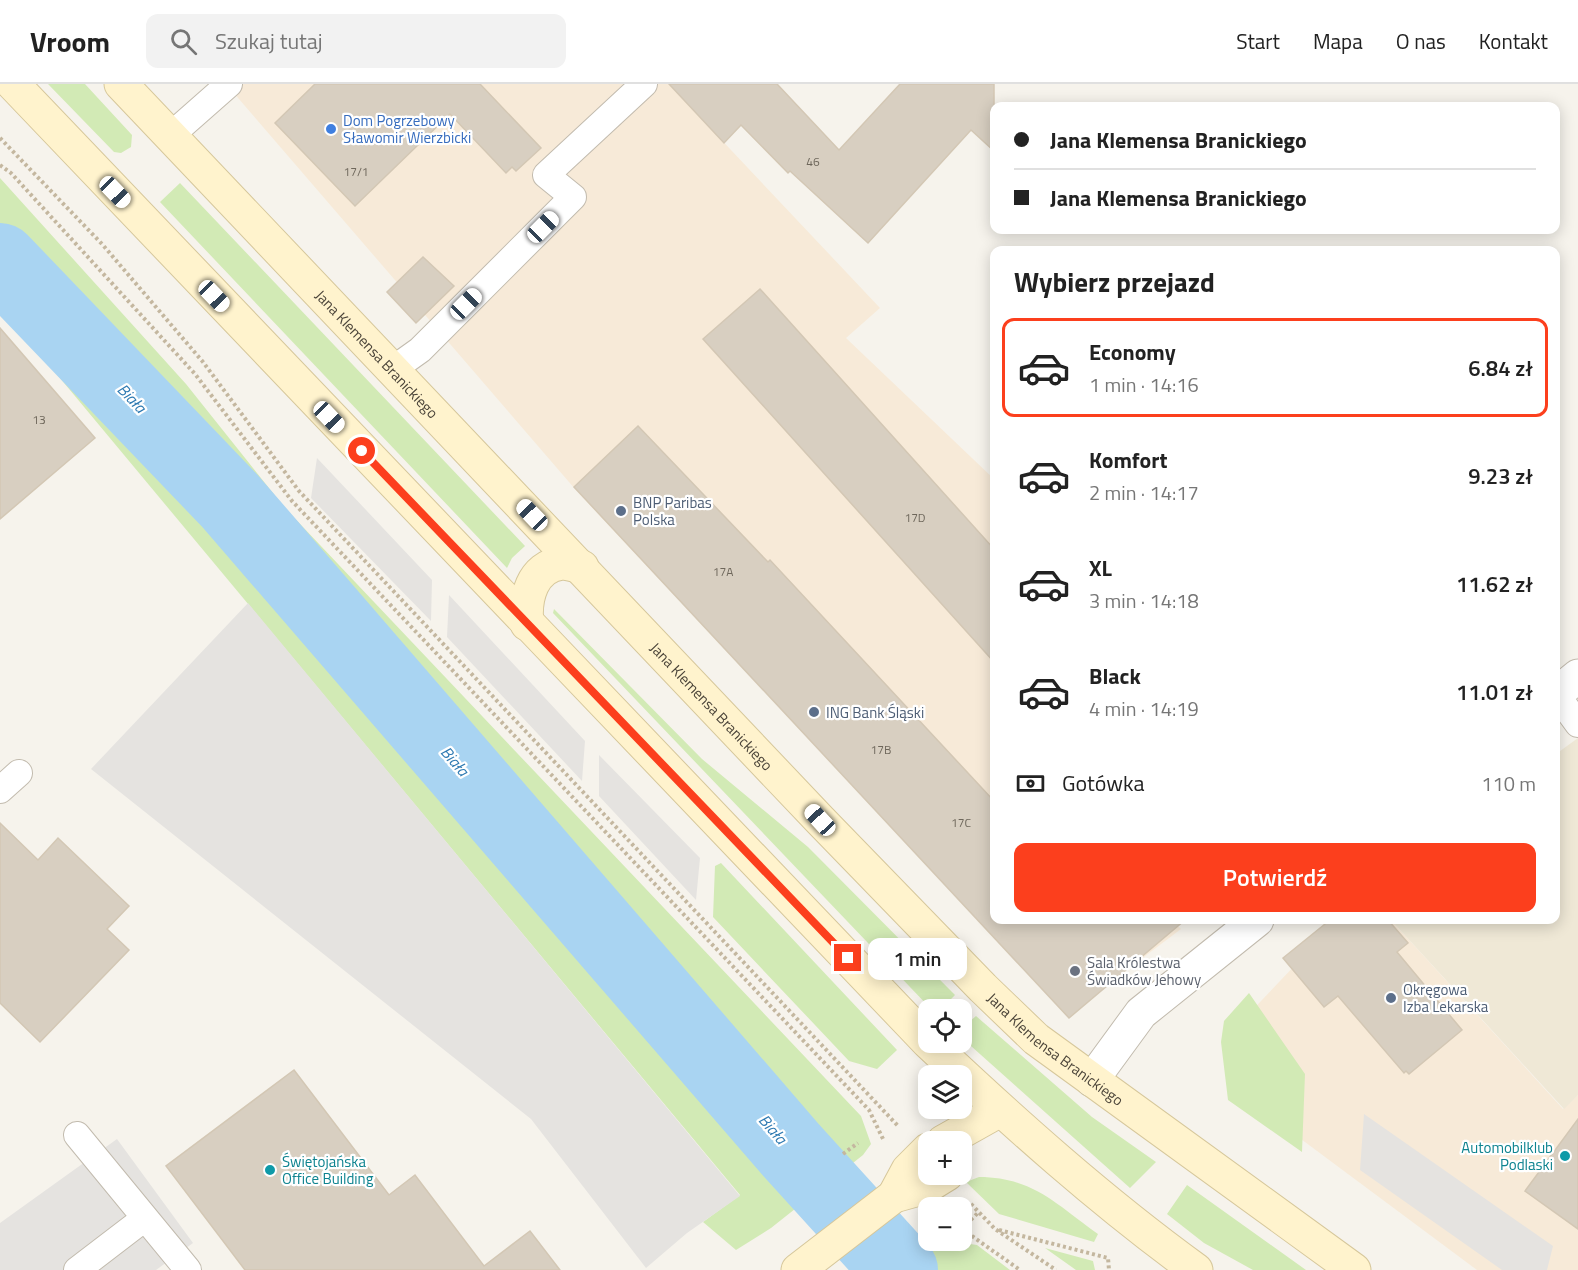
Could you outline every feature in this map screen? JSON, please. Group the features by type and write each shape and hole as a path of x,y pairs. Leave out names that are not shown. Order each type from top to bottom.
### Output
{"main road":[{"path":"13,84 928,1042 1000,1110 1136,1226 1197,1270"},
{"name":"Jana Klemensa Branickiego","path":"121,84 982,988 1036,1039 1354,1270"},
{"path":"527,624 525,608 528,592 535,579 547,568 562,563 582,567"},
{"path":"972,1132 1000,1110"},
{"path":"800,1268 918,1175"}],"street":[{"path":"1092,1080 1141,1013 1252,924"}],"lane":[{"path":"170,136 229,84"},
{"path":"392,370 420,350 573,197 546,175 644,84"},
{"path":"1562,684 1578,724"},
{"path":"77,1135 188,1270"},
{"path":"77,1270 145,1218"}],"path":[{"path":"0,138 102,244 203,362 299,491 918,1151"},
{"path":"0,165 11,173 195,374 292,501 869,1110 887,1149 918,1160"},
{"path":"843,1154 858,1143"},
{"path":"951,1185 995,1229 1056,1270"},
{"path":"972,1219 979,1212"},
{"path":"995,1229 1108,1258 1109,1270"},
{"path":"972,1235 1020,1270"}],"shaded area":[{"path":"226,84 695,84 681,97 880,308 846,338 990,475 990,924 1176,924 1181,929 1067,1015 575,489"},
{"path":"317,458 432,580 431,621 311,498"},
{"path":"449,595 585,741 582,781 447,637"},
{"path":"248,603 740,1196 687,1233 646,1268 531,1119 91,769"},
{"path":"1578,738 1578,1095 1564,1109 1395,924 1560,924 1560,751"},
{"path":"599,755 700,858 696,900 599,796"},
{"path":"1334,924 1395,924 1563,1109 1578,1095 1578,1270 1477,1270 1262,1110 1241,1022"},
{"path":"1364,1114 1553,1246 1547,1270 1502,1270 1360,1170"},
{"path":"117,1139 193,1243 156,1270 0,1270 0,1223"}],"green space":[{"path":"48,84 85,84 132,135 131,147 121,153 114,152"},
{"path":"0,178 186,384 284,507 861,1116 871,1144 863,1155 771,1228 736,1250 703,1222 740,1195 0,306"},
{"path":"180,183 525,546 512,558 507,568 160,202"},
{"path":"554,609 702,759 808,847 955,995 951,999 921,999 553,613"},
{"path":"721,863 897,1050 877,1069 849,1061 713,917 715,866"},
{"path":"1249,993 1305,1074 1302,1152 1228,1100 1221,1042 1224,1021"},
{"path":"976,1016 1092,1117 1156,1162 1130,1188 972,1047 972,1019"},
{"path":"979,1177 998,1178 1030,1187 1057,1203 1098,1234 1094,1242 999,1214 969,1185 972,1185 972,1180"},
{"path":"1187,1185 1306,1270 1253,1270 1204,1243 1167,1214"},
{"path":"972,1244 977,1245 1010,1270 919,1270 899,1260 918,1246 918,1251 972,1251"},
{"path":"1045,1248 1093,1261 1095,1270 1076,1270"}],"building":[{"path":"315,84 480,84 541,148 516,171 512,167 506,173 450,114 355,206 275,123"},
{"path":"669,84 777,84 839,150 900,84 994,84 994,102 990,102 990,147 971,130 868,243 790,171 788,173 741,125 724,143"},
{"path":"423,257 454,286 416,323 387,292"},
{"path":"760,289 990,545 990,658 703,339"},
{"path":"0,328 95,438 0,519"},
{"path":"638,426 768,562 770,560 990,797 990,924 1180,924 1069,1018 574,487"},
{"path":"0,823 38,860 58,838 129,906 107,929 129,950 40,1042 0,1003"},
{"name":"Okręgowa Izba Lekarska","path":"1325,924 1391,924 1408,943 1397,952 1462,1030 1409,1074 1406,1071 1404,1073 1338,996 1324,1007 1283,958"},
{"name":"Świętojańska Office Building","path":"294,1070 389,1195 415,1175 484,1266 530,1231 560,1270 245,1270 166,1166"},
{"name":"Automobilklub Podlaski","path":"1578,1119 1578,1229 1525,1191"}],"waterway":[{"name":"Biała","path":"0,261 230,501 791,1150 900,1270"}],"place":[{"name":"Dom Pogrzebowy Sławomir Wierzbicki","path":"331,129"},
{"name":"BNP Paribas Polska","path":"621,511"},
{"name":"ING Bank Śląski","path":"814,712"},
{"name":"Sala Królestwa Świadków Jehowy","path":"1075,971"},
{"name":"Okręgowa Izba Lekarska","path":"1391,998"},
{"name":"Automobilklub Podlaski","path":"1565,1156"},
{"name":"Świętojańska Office Building","path":"270,1170"}],"route":[{"path":"362,451 848,958"}]}
